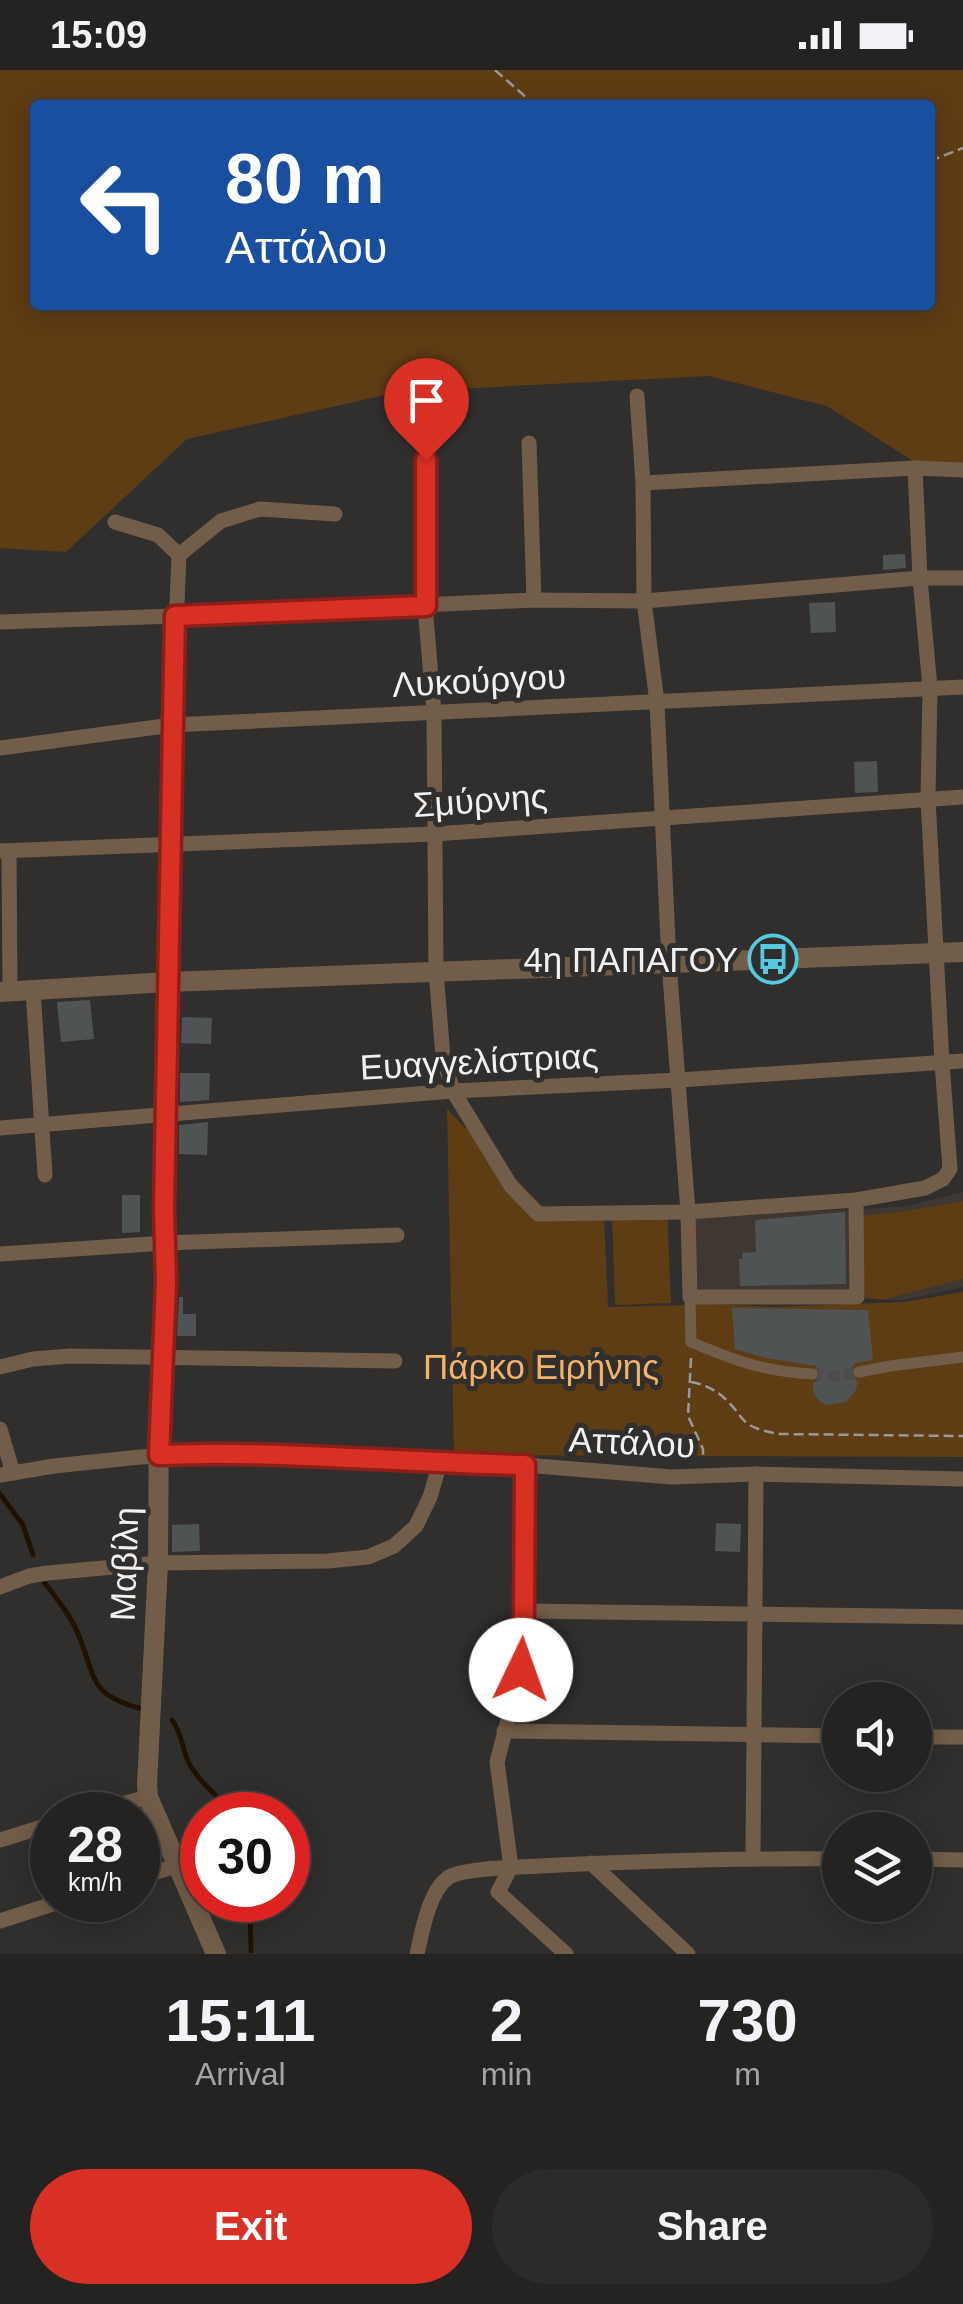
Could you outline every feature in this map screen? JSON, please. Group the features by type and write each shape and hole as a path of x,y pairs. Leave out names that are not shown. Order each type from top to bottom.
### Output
{"street":[{"path":"638,396 644,601 656,702 669,963 688,1212 691,1342 741,1364 812,1374"},
{"path":"426,424 426,606 434,712 436,972 443,1057 453,1091 511,1186 538,1214 688,1212 856,1200 926,1188 943,1179 950,1169 928,800 930,688 914,468"},
{"path":"528,443 534,600"},
{"path":"643,484 914,468 963,470"},
{"path":"168,982 179,555 221,521 260,510 335,514"},
{"path":"115,522 158,535 179,555"},
{"path":"0,622 534,600 644,601 920,578 963,578"},
{"name":"Λυκούργου","path":"0,748 172,725 963,687"},
{"name":"Σμύρνης","path":"4,851 434,834 963,797"},
{"path":"4,851 5,991 963,952"},
{"name":"Μαβίλη","path":"148,1792 158,1563 168,982"},
{"path":"33,990 44,1175"},
{"name":"Ευαγγελίστριας","path":"0,1128 453,1091 963,1061"},
{"path":"690,1297 856,1297 856,1200"},
{"path":"0,1254 165,1242 397,1234"},
{"path":"0,1367 70,1356 396,1361"},
{"path":"860,1372 963,1357"},
{"path":"0,1429 7,1474"},
{"name":"Αττάλου","path":"7,1474 159,1455 254,1454 525,1465 636,1475 963,1479"},
{"path":"0,1586 29,1576 63,1571 158,1563 356,1560 394,1546 416,1526 440,1464"},
{"path":"525,1465 521,1670 497,1762 512,1867 498,1892 566,1954"},
{"path":"754,1858 756,1474"},
{"path":"524,1611 963,1617"},
{"path":"504,1731 822,1736"},
{"path":"932,1737 963,1738"},
{"name":"Μαβίλη","path":"160,1824 216,1954"},
{"path":"0,1840 30,1831"},
{"path":"418,1954 432,1902 440,1885 451,1875 591,1863 822,1859"},
{"path":"932,1860 963,1860"},
{"path":"591,1863 688,1954"},
{"path":"160,1871 178,1865"},
{"path":"0,1920 30,1911"}],"path":[{"path":"495,70 530,100"},
{"path":"935,159 963,148"},
{"path":"691,1342 688,1416 703,1449 702,1476"},
{"path":"691,1382 721,1394 753,1428 779,1434 963,1436"}],"shaded area":[{"path":"963,1192 963,1287 904,1300 697,1296 694,1214 907,1206"}],"green space":[{"path":"0,70 963,70 963,463 913,461 827,406 709,376 399,392 187,439 66,552 0,548"},
{"name":"Πάρκο Ειρήνης","path":"447,1109 549,1213 604,1212 608,1307 904,1302 963,1292 963,1457 454,1455"},
{"path":"963,1201 963,1279 882,1300 865,1297 861,1216"},
{"path":"667,1207 671,1303 615,1305 612,1212"}],"building":[{"path":"905,554 906,568 883,570 883,555"},
{"path":"835,602 836,632 811,633 809,603"},
{"path":"877,761 878,792 855,793 854,762"},
{"path":"90,1000 94,1039 61,1042 57,1002"},
{"path":"182,1017 212,1018 211,1044 181,1043"},
{"path":"180,1073 210,1073 209,1100 180,1102"},
{"path":"208,1122 207,1155 179,1154 179,1125"},
{"path":"122,1195 140,1195 140,1232 122,1233"},
{"path":"845,1212 846,1284 740,1286 739,1259 743,1259 742,1253 756,1252 755,1220"},
{"path":"179,1297 183,1297 183,1314 196,1314 196,1336 177,1336"},
{"path":"732,1308 868,1310 873,1360 851,1368 851,1377 858,1381 846,1402 827,1405 813,1392 813,1383 821,1376 816,1366 735,1349"},
{"path":"716,1523 741,1524 740,1552 715,1551"},
{"path":"199,1524 200,1551 172,1552 172,1525"}],"waterway":[{"path":"0,1494 23,1525 33,1555"},
{"path":"44,1582 76,1629 97,1684 112,1698 142,1709"},
{"path":"172,1720 190,1765 212,1792"},
{"path":"250,1922 251,1951"}],"tunnel":[{"path":"812,1374 859,1372"}],"place":[{"name":"4η ΠΑΠΑΓΟΥ","path":"773,959"}],"route":[{"path":"426,460 426,606 175,616 166,1282 159,1455 254,1454 525,1465 521,1670"}]}
